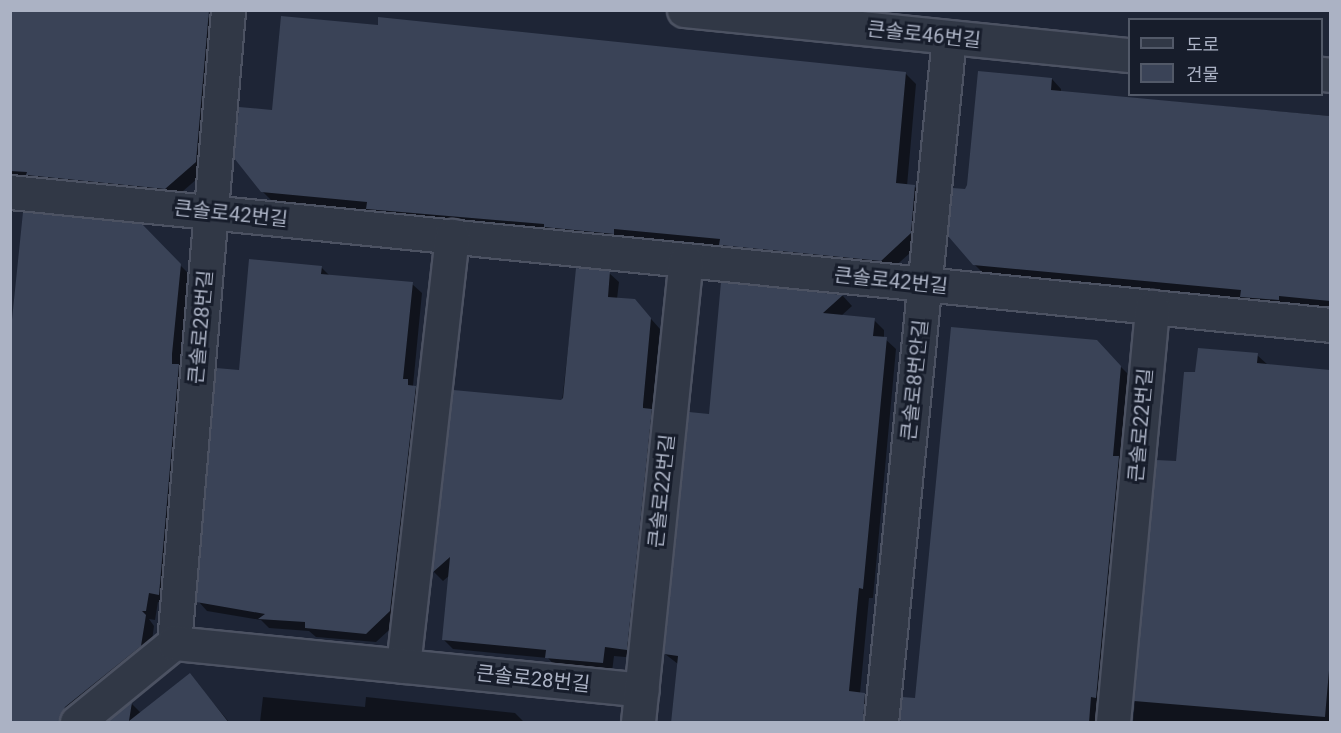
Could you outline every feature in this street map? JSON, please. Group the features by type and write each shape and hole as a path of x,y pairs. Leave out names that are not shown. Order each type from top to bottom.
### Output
{"street":[{"name":"큰솔로28번길","path":"228,10 174,643 642,690"},
{"name":"큰솔로46번길","path":"684,10 1128,55"},
{"name":"큰솔로8번안길","path":"882,723 949,37"},
{"name":"큰솔로42번길","path":"10,192 1330,325"},
{"path":"403,666 452,236"},
{"name":"큰솔로22번길","path":"638,723 686,260"},
{"name":"큰솔로22번길","path":"1113,723 1152,307"},
{"path":"77,723 174,643"}],"building":[{"path":"10,10 209,10 196,162 165,189 26,175 27,172 10,171"},
{"path":"281,16 378,25 378,17 906,72 896,183 915,185 911,233 881,261 719,245 720,239 614,229 614,234 544,227 544,224 366,209 367,202 261,192 234,158 239,107 272,110"},
{"path":"978,71 1052,78 1051,90 1330,116 1330,301 1279,296 1279,300 1240,297 1241,290 973,265 948,236 953,188 965,189 967,185"},
{"path":"23,212 142,224 181,264 172,354 172,364 179,364 159,595 149,593 146,611 142,611 146,615 141,646 65,707 59,723 10,723 10,339"},
{"path":"249,259 322,266 321,274 413,282 403,379 408,379 408,385 416,386 390,611 366,634 305,628 305,622 258,619 265,614 196,602 216,368 239,370"},
{"path":"576,268 610,271 608,297 635,299 651,318 643,408 652,409 627,650 605,647 603,663 545,658 546,650 442,640 450,557 432,573 453,390 561,400"},
{"path":"721,282 843,295 823,313 875,318 873,336 887,337 863,589 859,588 849,691 865,693 863,723 671,723 678,656 664,654 689,412 709,414"},
{"path":"951,327 1097,340 1121,366 1113,456 1119,456 1096,698 1091,697 1089,723 900,723 902,697 915,698"},
{"path":"1198,348 1258,353 1257,363 1330,370 1330,659 1325,717 1134,701 1156,460 1176,461 1184,372 1195,372"},
{"path":"190,673 229,723 106,723 132,702 129,721"}]}
